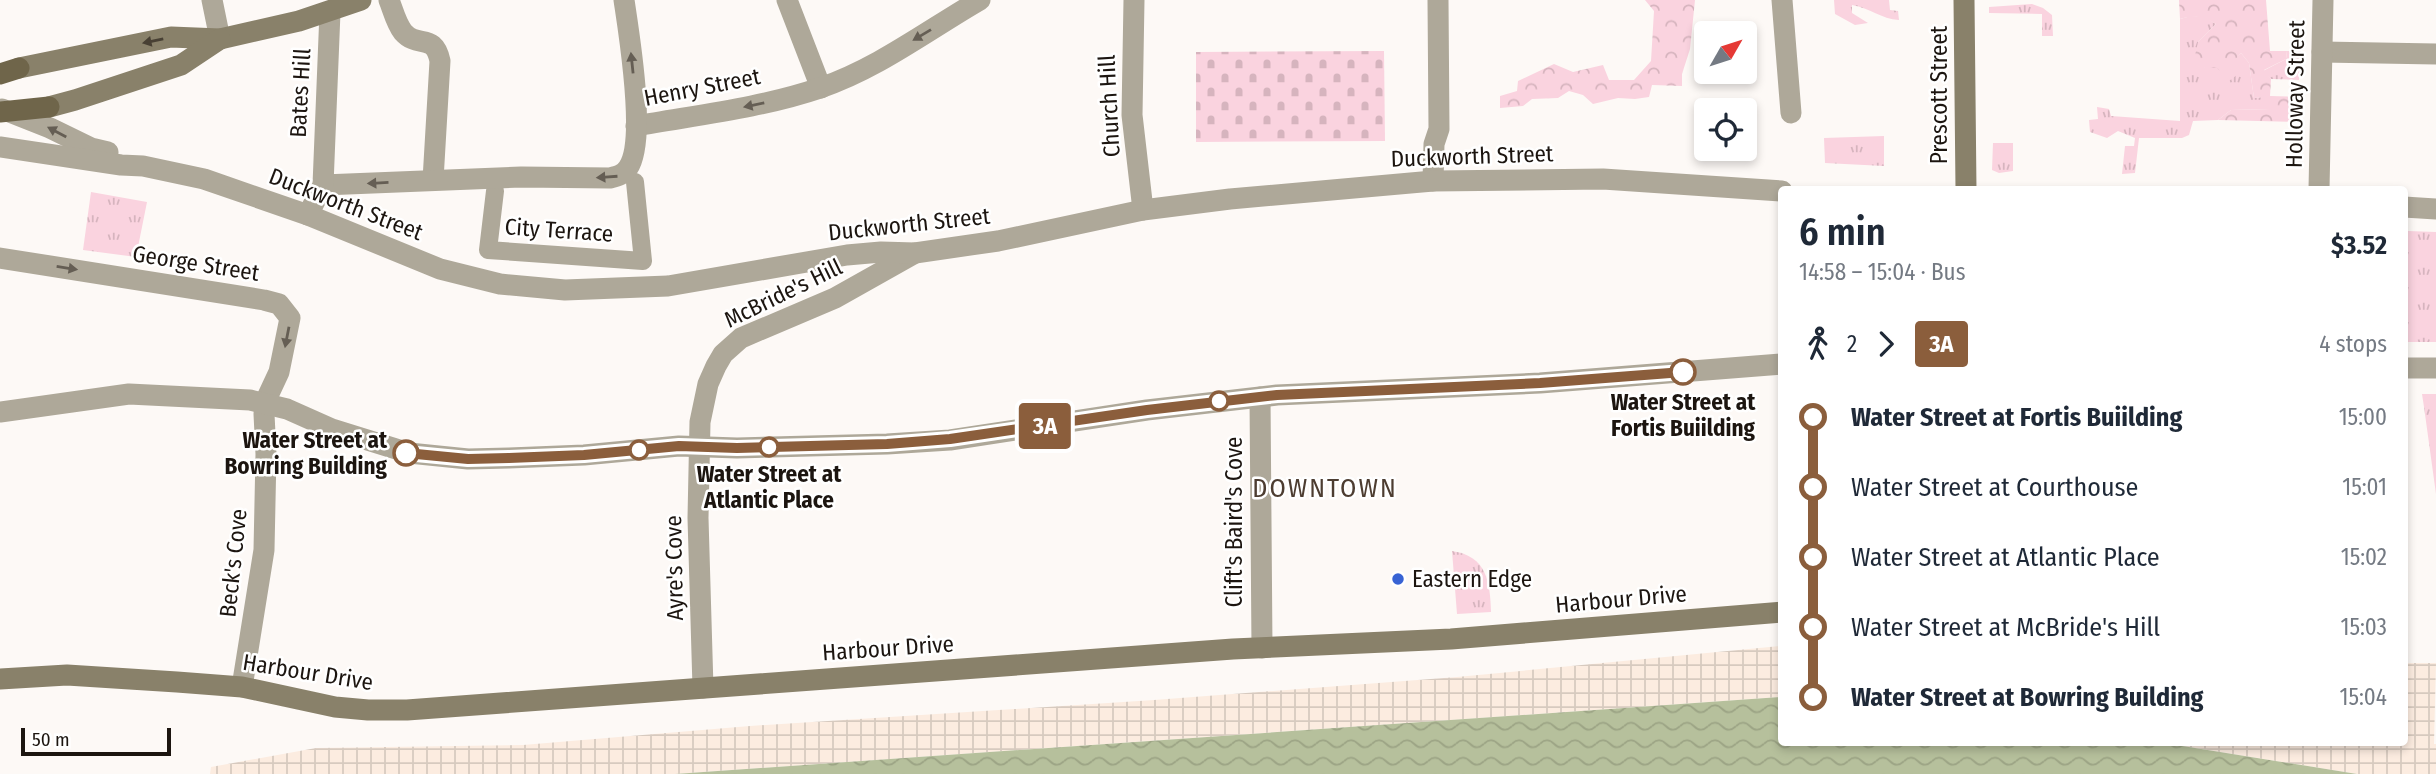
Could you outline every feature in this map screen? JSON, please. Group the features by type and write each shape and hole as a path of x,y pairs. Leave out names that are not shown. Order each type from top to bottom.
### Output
{"main road":[{"path":"10,71 171,37 220,39 330,12 361,0"},
{"name":"Prescott Street","path":"1964,0 1966,186"},
{"path":"2,110 49,107 75,100 181,65 220,39"},
{"name":"Harbour Drive","path":"0,679 67,675 242,687 335,707 381,710 1262,648 1451,639 1778,612"}],"street":[{"path":"212,0 220,39"},
{"path":"388,0 403,32 412,39 434,45 438,51 440,61 433,180"},
{"path":"624,0 632,59 636,126"},
{"path":"787,0 821,88"},
{"name":"Henry Street","path":"323,186 521,177 620,176 629,166 633,155 636,126 745,107 821,88 849,77 980,0"},
{"name":"Church Hill","path":"1135,0 1132,115 1143,210"},
{"path":"1433,181 1434,144 1438,129 1438,0"},
{"path":"1782,0 1791,113"},
{"name":"Holloway Street","path":"2319,186 2323,0"},
{"name":"Bates Hill","path":"308,215 323,186 330,12"},
{"path":"2322,52 2436,54"},
{"name":"Duckworth Street","path":"2,110 50,128 91,148 117,154 143,166"},
{"name":"Duckworth Street","path":"0,147 143,166 204,179 308,215 397,253 461,275 500,284 565,290 668,286 847,255 915,253 998,241 1143,210 1230,199 1433,181 1603,179 1778,191"},
{"name":"City Terrace","path":"495,191 488,250 643,261 635,182"},
{"path":"2408,207 2436,209"},
{"name":"McBride's Hill","path":"699,447 702,410 708,384 723,354 755,331 835,298 915,253"},
{"name":"George Street","path":"0,258 279,304 290,318 289,328 275,383 265,402"},
{"path":"0,412 129,394 241,399 265,402 376,444 409,453 434,457 509,458 584,455 679,446 887,444 950,439 1147,410 1260,397 1540,383 1778,364"},
{"path":"2408,368 2436,368"},
{"name":"Clift's Baird's Cove","path":"1260,397 1262,648"},
{"name":"Beck's Cove","path":"242,687 264,550 265,402"},
{"name":"Ayre's Cove","path":"699,447 698,517 703,688"}],"shaded area":[{"path":"1778,646 1778,697 675,774 210,774 211,767 316,748 523,745 750,726 1457,677"},
{"path":"2408,663 2436,663 2436,774 2357,774 2183,746 2408,746"}],"green space":[{"path":"1645,0 1695,0 1690,49 1682,74 1682,86 1652,85 1649,97 1618,98 1593,104 1583,95 1569,91 1558,98 1532,99 1523,106 1500,108 1500,96 1517,91 1518,81 1554,64 1573,72 1603,65 1609,80 1634,80 1651,61 1654,11"},
{"path":"1834,0 1889,0 1890,10 1898,11 1899,20 1852,5 1852,13 1868,23 1855,25 1835,14"},
{"path":"2179,0 2266,0 2270,51 2287,51 2286,59 2264,70 2271,79 2270,96 2299,97 2300,122 2218,120 2231,110 2270,109 2270,97 2254,98 2249,63 2241,53 2235,60 2237,75 2229,81 2217,68 2205,68 2194,60 2198,42 2216,24 2198,17 2180,19"},
{"path":"2032,4 2052,15 2053,36 2042,36 2042,14 1989,13 1989,7"},
{"path":"2191,16 2205,17 2216,24 2198,42 2205,68 2225,65 2241,53 2249,63 2254,98 2270,96 2270,109 2231,110 2218,120 2193,121 2189,135 2182,138 2139,138 2135,173 2122,174 2125,146 2134,146 2135,138 2118,131 2107,138 2090,132 2089,120 2098,119 2097,107 2109,109 2111,116 2180,121 2180,19"},
{"path":"1384,51 1385,141 1196,142 1196,52"},
{"path":"2287,51 2301,51 2299,80 2271,79 2263,71 2286,59"},
{"path":"1884,136 1884,166 1825,163 1824,138"},
{"path":"1993,143 2013,143 2013,171 1999,173 1992,170"},
{"path":"91,192 147,202 136,257 83,250"},
{"path":"2408,231 2436,232 2436,342 2408,342"},
{"path":"2422,394 2436,394 2436,494 2424,407"},
{"path":"1452,551 1473,558 1484,572 1491,612 1457,614"}],"water":[{"path":"1778,697 1778,746 2183,746 2357,774 675,774"}],"bus line":[{"name":"3A","path":"406,453 468,459 584,455 679,446 737,448 887,444 950,439 1147,410 1277,395 1540,383 1683,372"}],"place":[{"name":"Water Street at Fortis Buiilding","path":"1683,372"},
{"name":"Water Street at Atlantic Place","path":"769,447"},
{"name":"Water Street at Bowring Building","path":"406,453"},
{"name":"Eastern Edge","path":"1398,579"}],"district":[{"name":"DOWNTOWN","path":"1325,488"}]}
